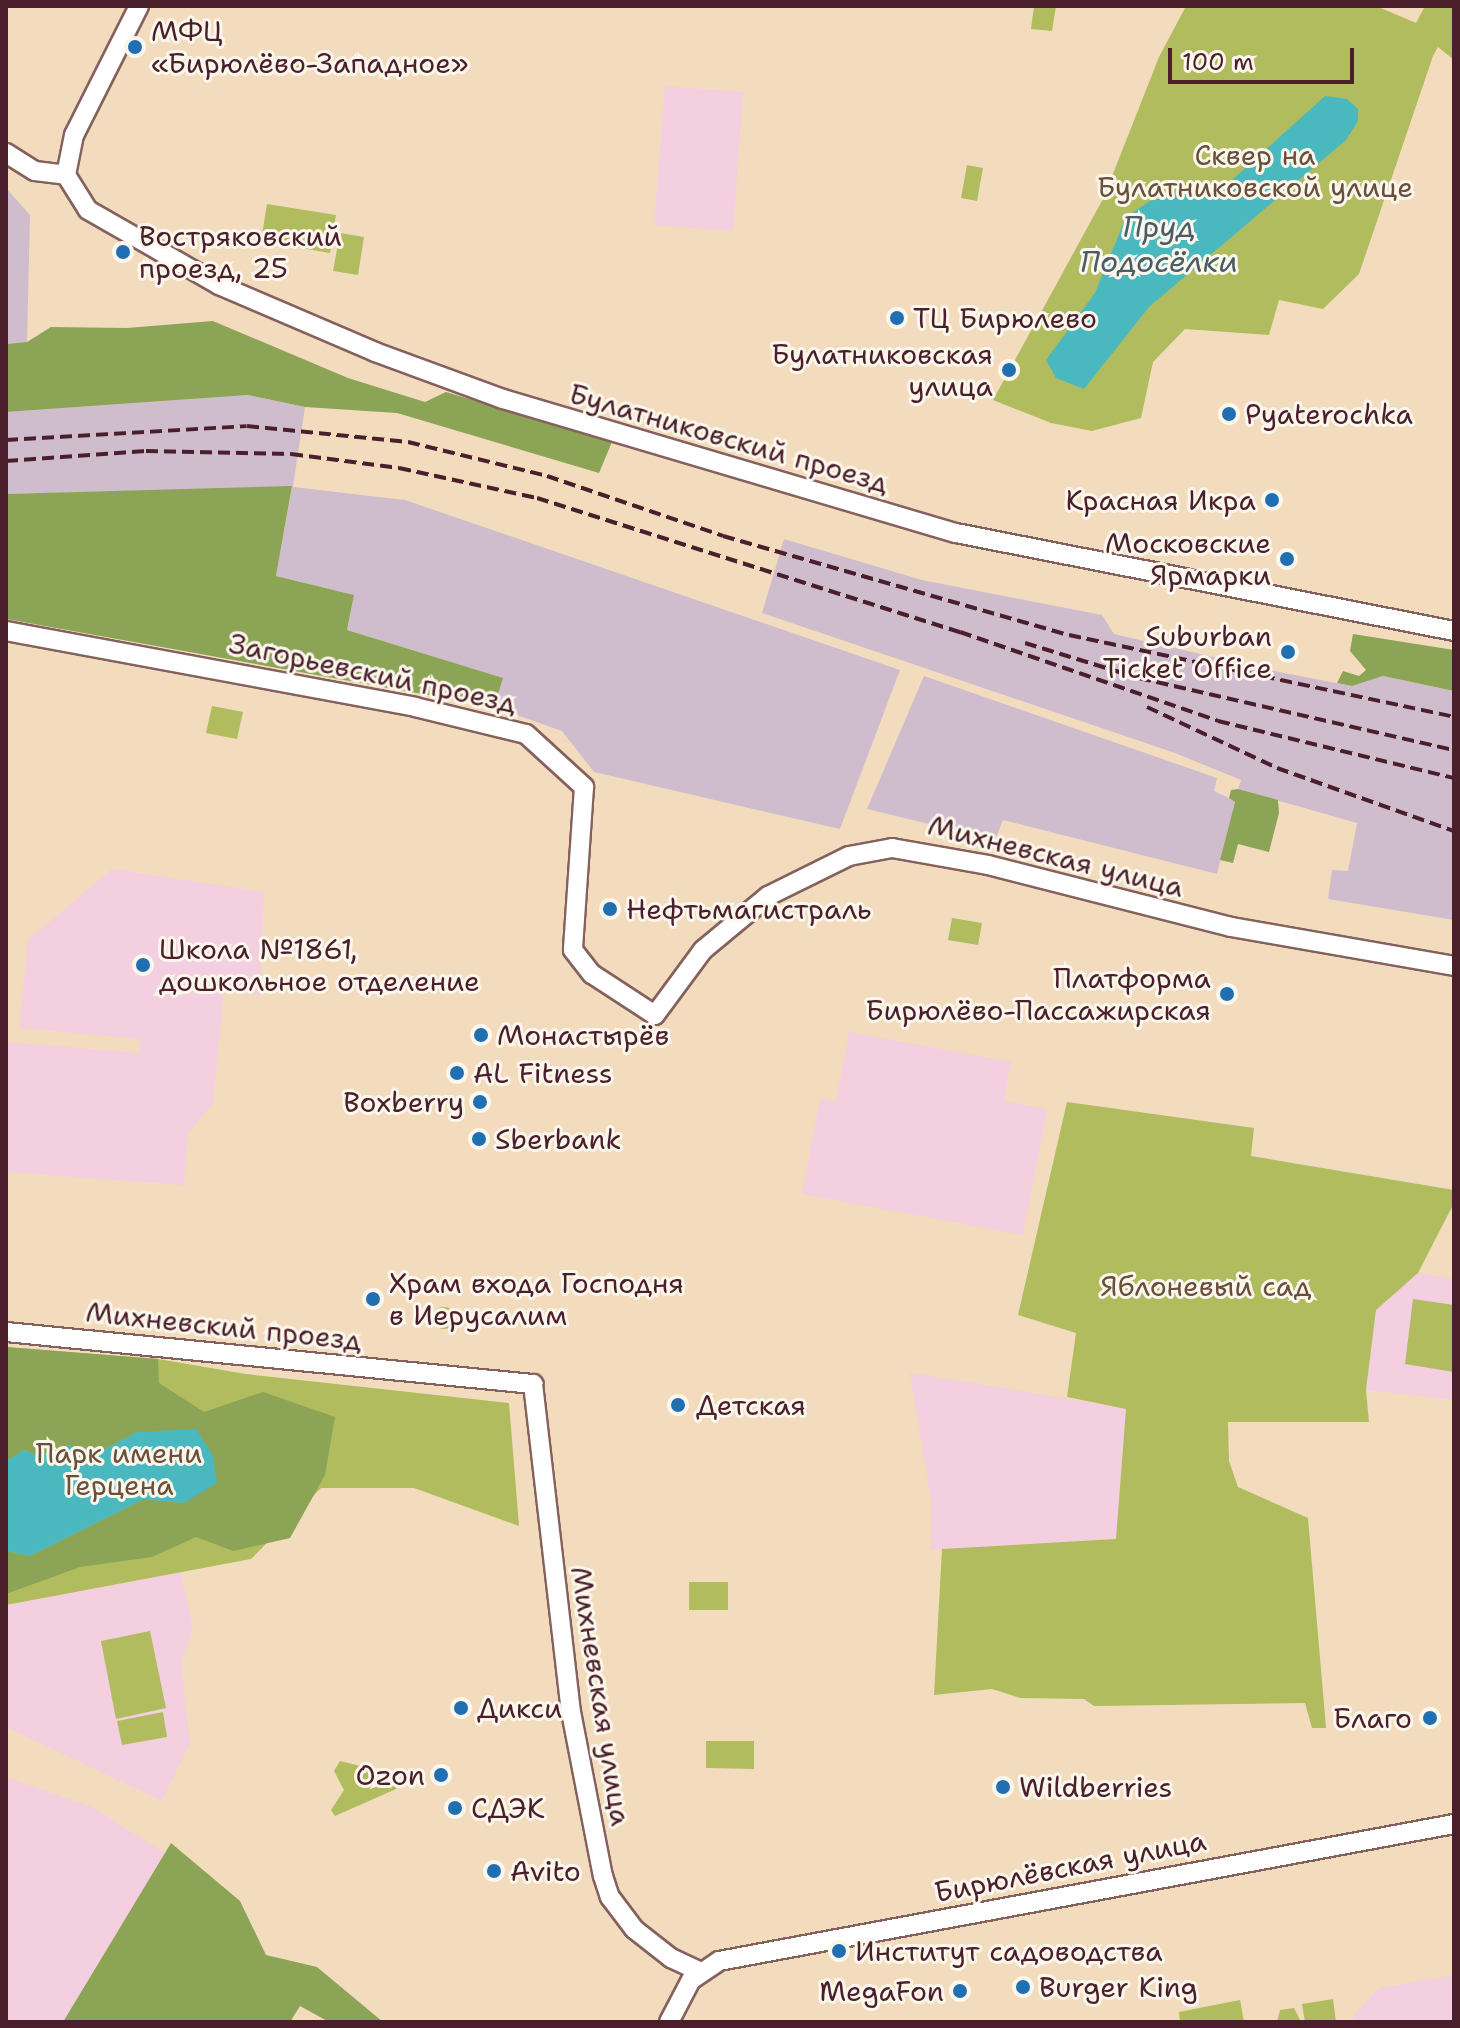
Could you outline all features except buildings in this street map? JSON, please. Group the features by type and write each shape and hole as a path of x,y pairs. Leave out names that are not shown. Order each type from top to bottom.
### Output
{"street":[{"path":"6,153 58,175 139,6"},
{"name":"Булатниковский проезд","path":"58,175 88,210 219,285 375,352 503,399 986,541 1454,631"},
{"name":"Загорьевский проезд","path":"6,631 415,707 526,734 584,787 573,950 592,974 655,1015"},
{"name":"Михневская улица","path":"655,1015 703,950 768,896 849,856 892,848 988,865 1231,927 1454,966"},
{"name":"Михневский проезд","path":"6,1332 533,1384"},
{"name":"Михневская улица","path":"533,1384 571,1712 603,1876 610,1897 634,1929 671,1958 699,1971"},
{"name":"Бирюлёвская улица","path":"699,1971 719,1961 801,1944 1454,1824"},
{"path":"669,2022 699,1971"}],"shaded area":[{"path":"665,86 743,92 733,231 654,225"},
{"path":"6,188 30,215 27,342 6,344"},
{"path":"248,395 305,407 293,487 405,500 900,670 840,829 594,772 562,731 494,707 502,678 347,630 354,595 276,576 292,487 6,494 6,412"},
{"path":"784,539 922,580 1102,615 1114,634 1279,672 1352,686 1383,676 1454,691 1454,920 1328,899 1332,870 1348,871 1357,823 1238,789 1241,780 1175,753 762,613"},
{"path":"924,676 1217,778 1214,791 1235,801 1217,874 1003,820 995,840 867,809"},
{"path":"112,869 264,892 260,995 224,990 213,1104 188,1133 184,1185 6,1172 6,1042 139,1053 140,1039 19,1028 28,940"},
{"path":"849,1032 1011,1062 1004,1101 1047,1109 1023,1235 802,1194 820,1099 836,1102"},
{"path":"1418,1273 1454,1279 1454,1400 1366,1390 1376,1310"},
{"path":"910,1373 1126,1408 1116,1540 931,1550 931,1499"},
{"path":"181,1572 193,1629 181,1662 190,1743 162,1801 6,1727 6,1605"},
{"path":"6,1777 92,1807 165,1853 63,2022 6,2022"},
{"path":"1454,1975 1454,2022 1354,2022 1353,2016 1379,1988"}],"green space":[{"path":"1034,6 1056,6 1052,31 1031,29"},
{"name":"Сквер на Булатниковской улице","path":"1186,6 1376,6 1416,23 1425,6 1454,6 1454,60 1438,47 1359,274 1323,309 1279,300 1269,335 1185,329 1153,362 1141,418 1092,431 1051,423 993,400 1103,199 1159,57"},
{"path":"297,56 306,65 297,74 288,65"},
{"path":"967,165 983,168 977,201 961,198"},
{"path":"267,204 336,215 330,253 261,241"},
{"path":"340,233 364,237 358,275 333,271"},
{"path":"213,321 348,378 425,402 446,392 612,442 599,473 397,413 305,407 248,395 6,412 6,344 27,342 51,327 127,328"},
{"path":"292,486 276,576 354,595 347,630 503,678 494,707 6,619 6,494"},
{"path":"1353,634 1454,650 1454,691 1383,676 1352,686 1337,683 1343,671 1359,676 1366,670 1350,651"},
{"path":"212,706 243,712 237,739 206,733"},
{"path":"1238,789 1278,800 1279,813 1269,852 1238,844 1233,863 1220,860 1235,802 1229,798 1231,790"},
{"path":"952,918 982,923 978,945 948,940"},
{"name":"Яблоневый сад","path":"1067,1102 1254,1128 1251,1156 1454,1190 1454,1203 1418,1273 1376,1310 1366,1390 1369,1422 1228,1422 1229,1461 1238,1487 1308,1518 1326,1728 1312,1728 1305,1703 1094,1706 1084,1699 1020,1698 992,1689 934,1695 942,1549 1116,1539 1126,1409 1067,1397 1076,1333 1018,1315"},
{"path":"1413,1299 1454,1305 1454,1372 1405,1364"},
{"path":"444,1307 452,1310 455,1318 452,1326 444,1329 436,1326 433,1318 436,1310"},
{"name":"Парк имени Герцена","path":"6,1347 158,1359 246,1374 509,1403 519,1526 414,1488 321,1488 251,1559 6,1605"},
{"path":"6,1347 158,1359 159,1383 204,1412 263,1392 335,1417 325,1475 290,1538 233,1551 196,1537 152,1557 80,1567 6,1594 6,1551 30,1556 144,1499 184,1503 137,1432 94,1455 69,1445 39,1456 24,1450 6,1461"},
{"path":"689,1582 728,1582 728,1610 689,1610"},
{"path":"150,1631 166,1708 116,1719 101,1641"},
{"path":"163,1712 167,1737 122,1745 117,1721"},
{"path":"706,1741 754,1741 754,1769 706,1768"},
{"path":"340,1761 397,1775 396,1789 335,1816 331,1810 344,1790 334,1771"},
{"path":"171,1843 240,1901 266,1955 317,1967 383,2022 329,2022 300,2006 290,2022 63,2022"},
{"path":"1333,1999 1336,2022 1305,2022 1302,2004"},
{"path":"1240,2000 1244,2022 1180,2022 1179,2012"},
{"path":"1294,2008 1301,2022 1277,2022 1280,2010"}],"water":[{"name":"Пруд Подосёлки","path":"1325,96 1347,99 1358,109 1358,121 1346,140 1149,307 1084,389 1056,378 1046,360 1095,293 1126,217 1150,201 1231,181"},
{"path":"196,1429 213,1456 217,1483 184,1503 144,1499 30,1556 6,1551 6,1461 24,1450 39,1456 69,1445 94,1455 137,1432"}],"railway":[{"path":"6,440 247,426 408,442 547,476 723,536 1069,635 1454,717"},
{"path":"6,461 146,451 291,454 399,468 537,498 960,632 1218,721 1454,778"},
{"path":"1025,643 1139,678 1454,750"},
{"path":"1147,707 1277,768 1454,831"}],"place":[{"name":"МФЦ «Бирюлёво-Западное»","path":"135,47"},
{"name":"Востряковский проезд, 25","path":"123,252"},
{"name":"ТЦ Бирюлево","path":"897,318"},
{"name":"Булатниковская улица","path":"1009,370"},
{"name":"Pyaterochka","path":"1229,414"},
{"name":"Красная Икра","path":"1272,500"},
{"name":"Московские Ярмарки","path":"1287,559"},
{"name":"Suburban Ticket Office","path":"1288,652"},
{"name":"Нефтьмагистраль","path":"610,909"},
{"name":"Школа №1861, дошкольное отделение","path":"143,965"},
{"name":"Платформа Бирюлёво-Пассажирская","path":"1227,994"},
{"name":"Монастырёв","path":"481,1035"},
{"name":"AL Fitness","path":"457,1073"},
{"name":"Boxberry","path":"480,1102"},
{"name":"Sberbank","path":"479,1139"},
{"name":"Храм входа Господня в Иерусалим","path":"373,1299"},
{"name":"Детская","path":"678,1405"},
{"name":"Дикси","path":"461,1708"},
{"name":"Благо","path":"1430,1718"},
{"name":"Ozon","path":"441,1775"},
{"name":"Wildberries","path":"1003,1787"},
{"name":"СДЭК","path":"455,1808"},
{"name":"Avito","path":"494,1871"},
{"name":"Институт садоводства","path":"839,1951"},
{"name":"Burger King","path":"1023,1987"},
{"name":"MegaFon","path":"960,1991"}]}
